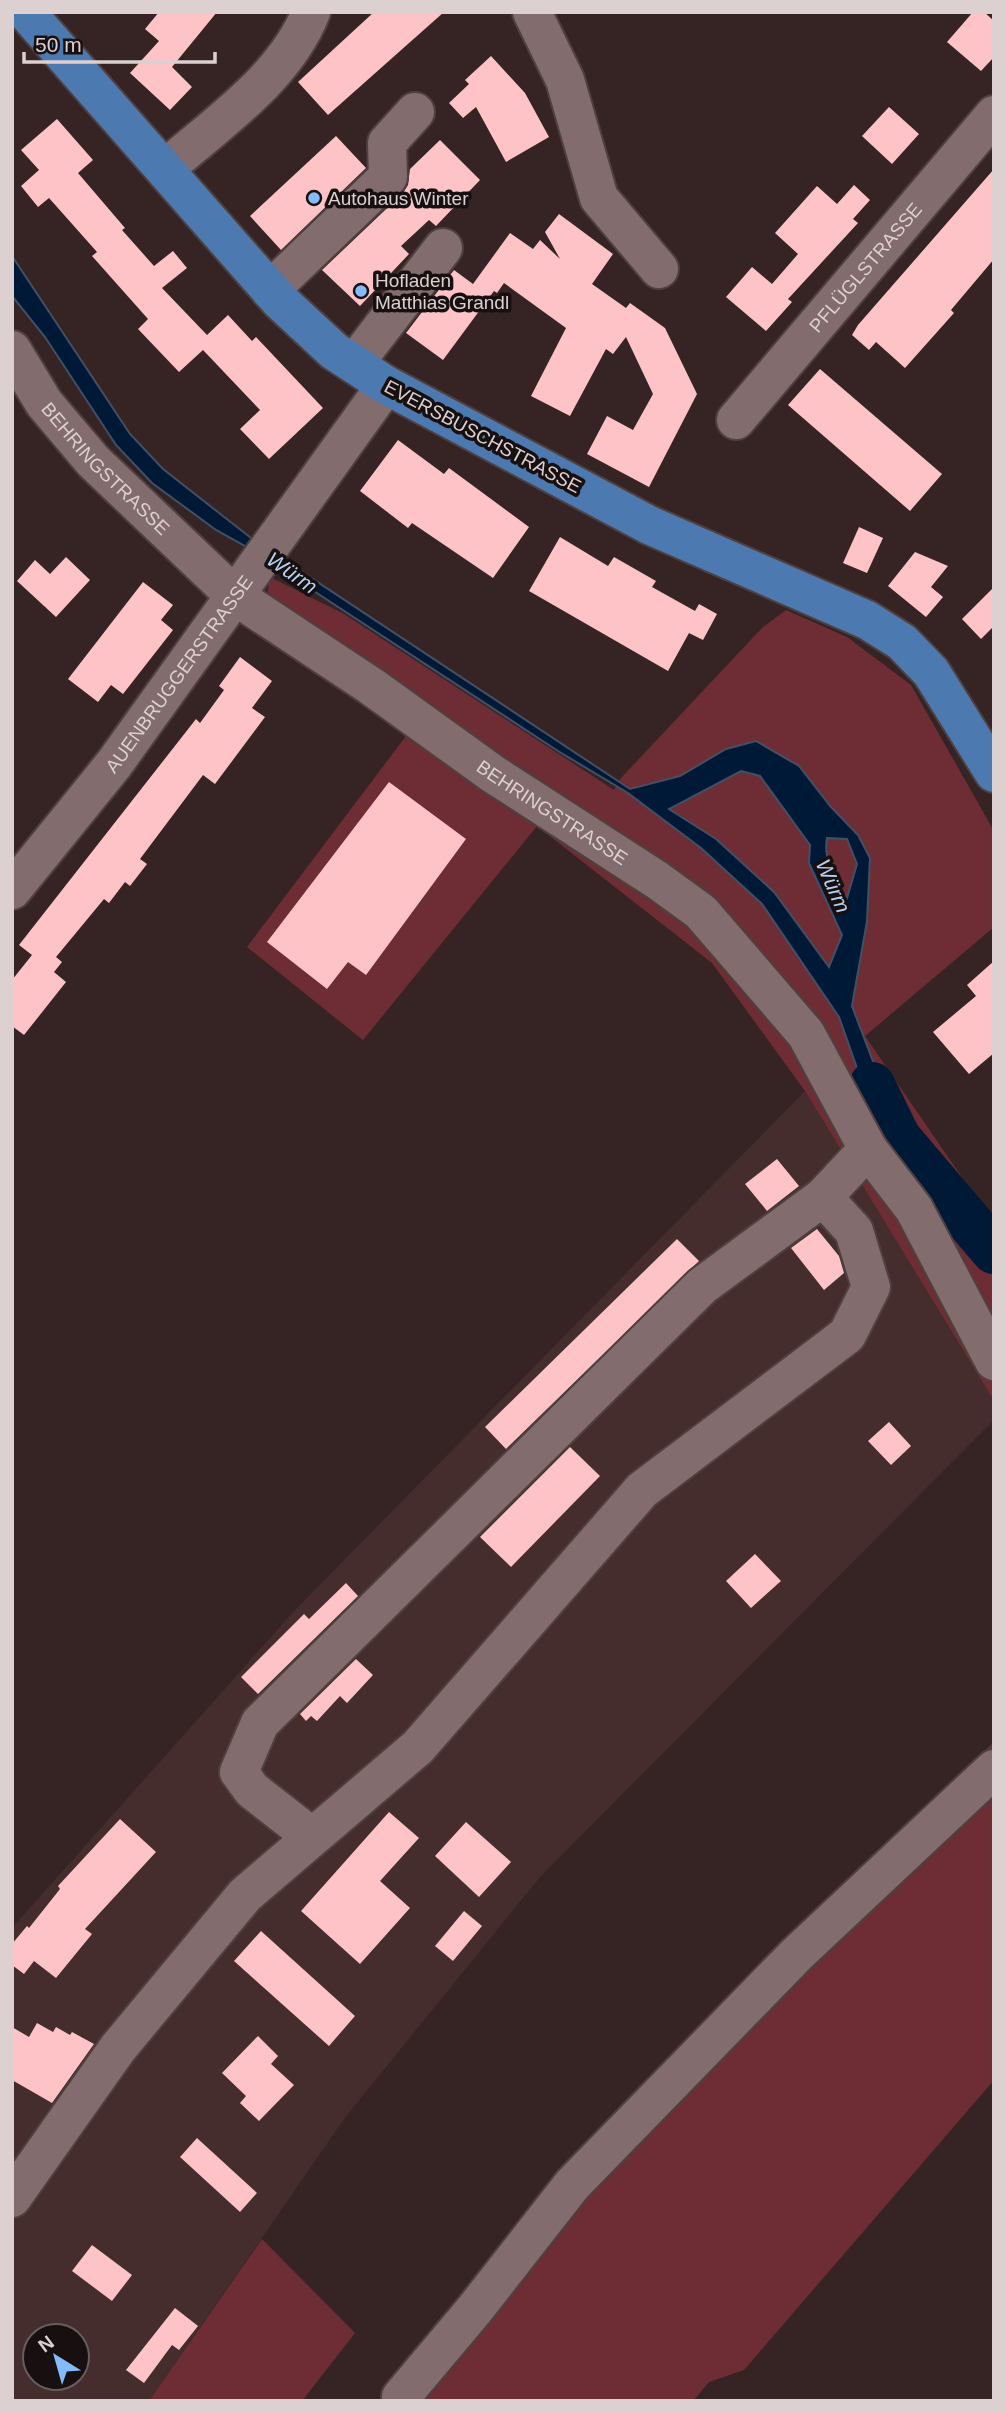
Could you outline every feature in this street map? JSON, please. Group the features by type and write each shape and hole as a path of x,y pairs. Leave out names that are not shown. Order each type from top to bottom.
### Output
{"main road":[{"name":"EVERSBUSCHSTRASSE","path":"26,12 270,290 334,351 386,385 649,525 867,620 902,642 931,672 994,773"}],"street":[{"path":"164,169 258,87 302,35 311,12"},
{"path":"532,12 565,80 599,198 659,269"},
{"path":"270,290 388,177 387,143 415,112"},
{"name":"PFLÜGLSTRASSE","path":"736,421 988,132"},
{"path":"354,364 443,248"},
{"name":"BEHRINGSTRASSE","path":"12,350 44,403 93,461 242,585 371,686 493,775 657,880 701,912 806,1034 868,1149 914,1209 994,1361"},
{"name":"AUENBRUGGERSTRASSE","path":"12,890 114,764 386,385"},
{"path":"311,1836 252,1790 239,1772 260,1723 702,1286 823,1197 868,1149"},
{"path":"12,2198 118,2048 245,1895 418,1746 642,1490 847,1335 871,1287 854,1231 823,1197"},
{"path":"401,2397 475,2309 572,2185 796,1955 994,1769"}],"shaded area":[{"path":"270,577 344,614 614,790 621,778 762,628 786,610 847,637 911,685 994,831 994,927 865,1036 994,1224 994,1401 805,1091 712,963 537,826 363,1040 247,947 409,732 262,628"},
{"path":"805,1091 994,1401 994,1420 540,1877 344,2119 149,2401 12,2401 12,1928 294,1611"},
{"path":"994,1742 994,2080 744,2370 709,2382 693,2401 408,2401 579,2184 847,1916 827,1898"},
{"path":"262,2239 355,2333 302,2401 149,2401"}],"water":[{"path":"12,256 130,434 163,469 251,538 630,789 680,776 726,749 756,741 799,766 831,807 858,835 870,858 867,921 852,1006 902,1138 897,1141 869,1102 839,1017 762,904 701,848 628,793 558,751 245,546 216,530 152,483 116,445 45,337 12,296","holes":["741,771 760,776 810,845 809,863 842,935 829,967 774,892 716,839 669,809","827,838 847,839 857,864 847,898 831,869"]}],"building":[{"path":"159,12 217,12 172,67 192,87 170,110 130,73 159,41 145,29"},
{"path":"374,12 444,12 328,115 298,82"},
{"path":"973,12 984,12 994,21 994,57 981,71 947,42"},
{"path":"491,56 525,93 549,137 506,162 476,107 463,118 449,103 469,84 465,80"},
{"path":"889,107 919,134 892,164 862,136"},
{"path":"57,119 93,160 78,173 125,228 122,230 154,266 173,251 187,268 162,288 207,335 228,315 252,341 256,337 323,408 269,459 240,429 260,410 203,350 179,372 138,329 148,319 92,256 97,252 49,198 38,207 21,186 39,170 21,150"},
{"name":"Autohaus Winter","path":"336,136 366,168 281,250 250,216"},
{"path":"440,140 480,180 436,226 429,220 401,246 409,254 360,306 322,270 403,193 408,185 410,169"},
{"path":"994,169 994,259 951,310 954,313 905,368 876,342 869,350 852,335 858,325"},
{"path":"854,185 870,200 853,219 858,223 788,299 792,302 766,331 726,297 752,267 772,284 798,254 775,233 817,186 837,204"},
{"path":"559,214 613,254 592,284 626,308 630,303 665,328 697,394 649,487 587,454 607,416 633,430 653,394 626,337 613,354 606,349 570,416 531,396 566,328 504,283 497,293 494,291 443,360 406,333 454,270 473,284 510,233 533,249 540,240 560,259 545,232"},
{"path":"820,369 942,474 910,511 788,405"},
{"path":"398,440 444,474 449,468 529,527 493,578 412,523 408,528 360,491"},
{"path":"859,527 883,538 867,573 843,563"},
{"path":"560,537 608,566 614,557 656,581 652,587 695,611 699,604 717,614 703,640 689,633 668,671 529,591"},
{"path":"915,552 948,566 931,587 943,597 926,617 888,586"},
{"path":"66,557 90,580 56,617 17,581 35,560 50,574"},
{"path":"143,582 173,605 161,620 173,630 123,694 111,685 98,702 68,679"},
{"path":"994,587 994,626 981,639 962,619"},
{"path":"240,657 272,681 252,708 265,717 215,784 203,775 140,859 147,864 130,886 125,882 109,903 104,899 56,957 62,962 54,972 66,982 24,1035 12,1026 12,980 32,955 19,945 196,719 200,723 224,690 219,686"},
{"path":"389,782 466,839 366,975 348,962 327,989 267,942"},
{"path":"994,961 994,1053 969,1074 933,1032 976,996 967,985"},
{"path":"777,1159 799,1186 767,1211 745,1184"},
{"path":"817,1229 839,1256 844,1273 824,1290 791,1248"},
{"path":"677,1239 699,1261 506,1449 485,1427"},
{"path":"889,1422 911,1446 891,1465 868,1441"},
{"path":"570,1447 600,1476 511,1567 480,1537"},
{"path":"755,1554 781,1581 751,1608 726,1581"},
{"path":"346,1583 358,1596 258,1694 241,1677 304,1614 309,1619"},
{"path":"356,1659 373,1675 347,1703 340,1696 317,1721 311,1716 306,1721 300,1714"},
{"path":"389,1812 419,1838 380,1881 410,1908 360,1964 301,1911"},
{"path":"120,1819 156,1852 85,1929 92,1934 56,1978 34,1961 24,1974 12,1965 12,1944 27,1926 29,1928 60,1889 58,1886"},
{"path":"466,1822 511,1862 479,1897 435,1856"},
{"path":"464,1911 482,1926 453,1961 435,1946"},
{"path":"261,1931 355,2016 329,2046 234,1961"},
{"path":"37,2023 53,2032 56,2027 70,2035 72,2032 94,2044 52,2103 12,2080 12,2027 29,2037"},
{"path":"258,2036 278,2056 271,2064 294,2085 259,2121 240,2103 246,2096 222,2073"},
{"path":"197,2138 257,2193 240,2212 180,2157"},
{"path":"92,2245 132,2275 112,2301 72,2271"},
{"path":"175,2308 198,2326 179,2350 172,2345 144,2383 126,2370"}],"waterway":[{"name":"Würm","path":"872,1085 898,1138 994,1251"}],"place":[{"name":"Autohaus Winter","path":"314,198"},
{"name":"Hofladen Matthias Grandl","path":"361,291"}]}
